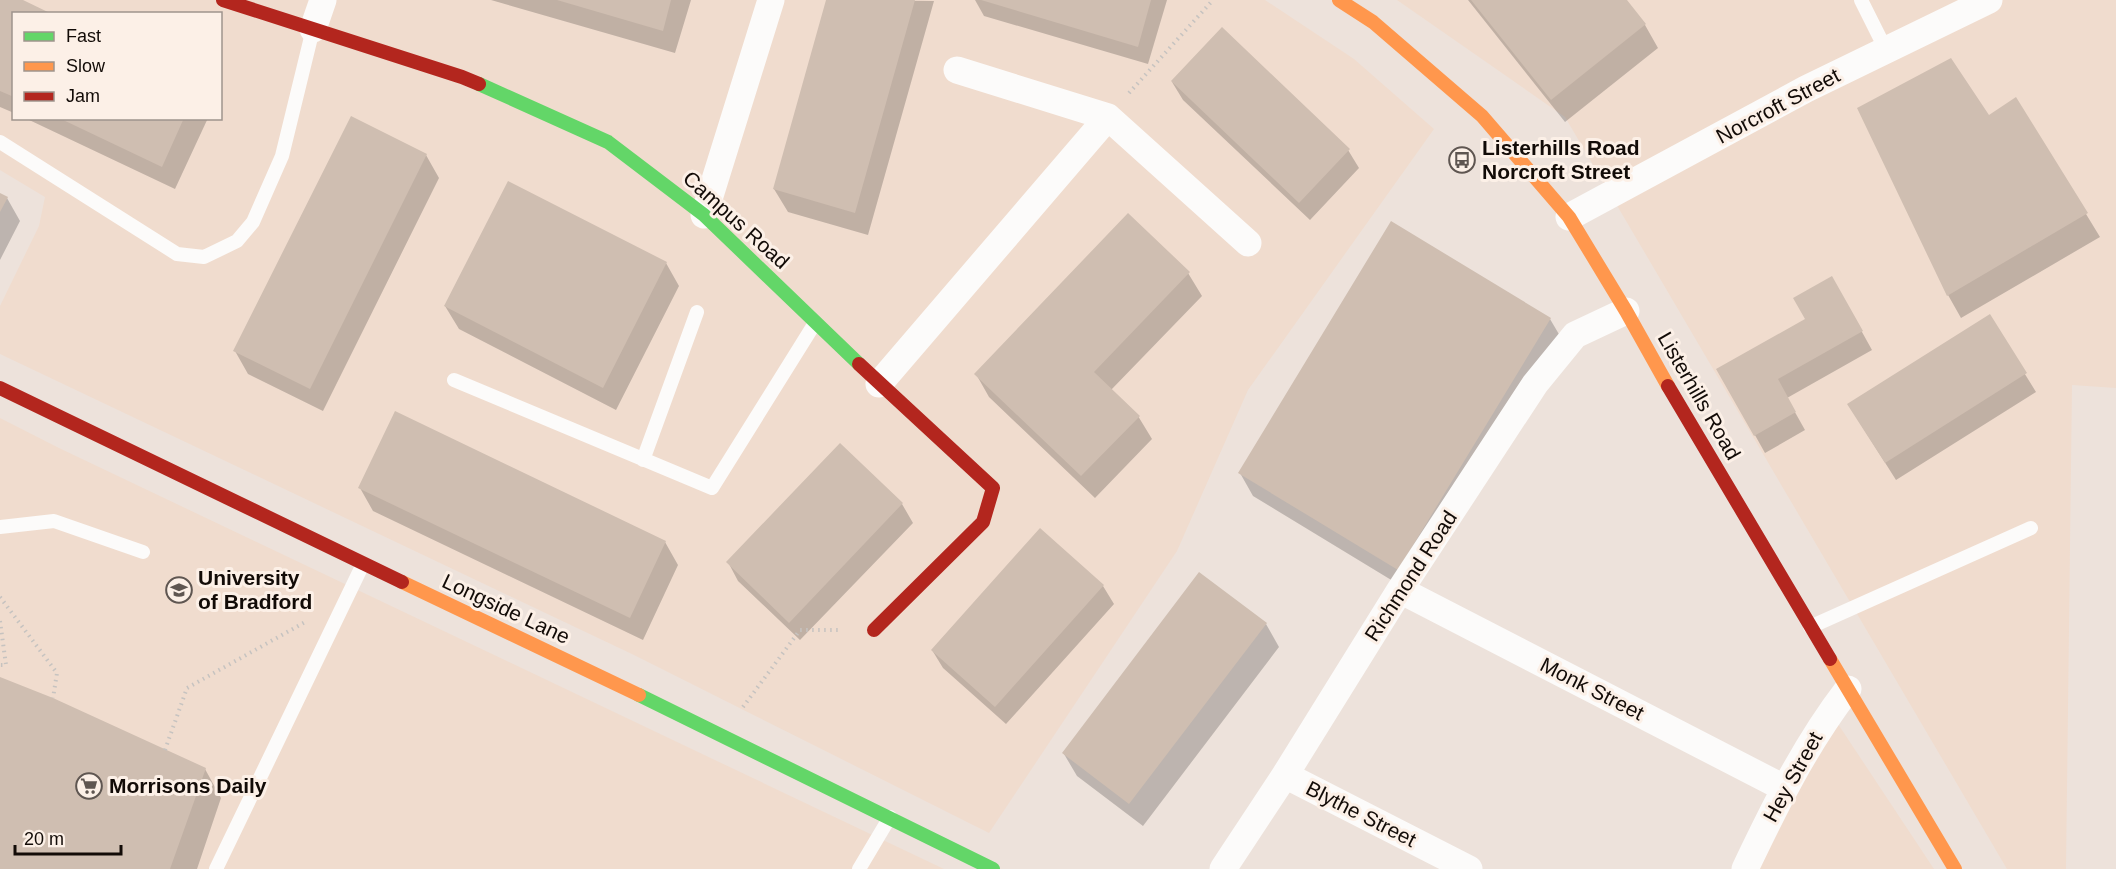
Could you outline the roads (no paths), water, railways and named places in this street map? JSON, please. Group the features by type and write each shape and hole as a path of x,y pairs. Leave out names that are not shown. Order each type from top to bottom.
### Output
{"street":[{"name":"Campus Road","path":"223,0 462,77 608,142 704,214 879,384 993,488 983,522 874,630"},
{"path":"313,29 324,0"},
{"path":"704,214 771,0"},
{"name":"Listerhills Road","path":"1339,0 1373,22 1482,116 1569,217 1626,311 1705,451 1955,869"},
{"name":"Norcroft Street","path":"1569,217 1806,89 1989,0"},
{"path":"957,70 1108,117 1248,243"},
{"path":"879,384 1108,117"},
{"name":"Richmond Road","path":"1223,869 1285,775 1400,590 1535,384 1575,335 1626,311"},
{"name":"Longside Lane","path":"0,388 727,737 993,869"},
{"name":"Monk Street","path":"1400,590 1784,788"},
{"name":"Hey Street","path":"1745,869 1784,788 1823,722 1848,689"},
{"name":"Blythe Street","path":"1285,775 1469,869"}],"lane":[{"path":"1861,0 1886,50"},
{"path":"0,142 177,254 204,257 237,241 253,222 282,156 313,29"},
{"path":"643,459 698,312"},
{"path":"454,380 712,488 815,323"},
{"path":"0,527 54,521 143,552"},
{"path":"1810,627 2031,528"},
{"path":"216,869 363,564"},
{"path":"860,869 890,817"}],"place":[{"name":"Listerhills Road Norcroft Street","path":"1462,160"},
{"name":"University of Bradford","path":"179,590"},
{"name":"Morrisons Daily","path":"89,786"}]}
